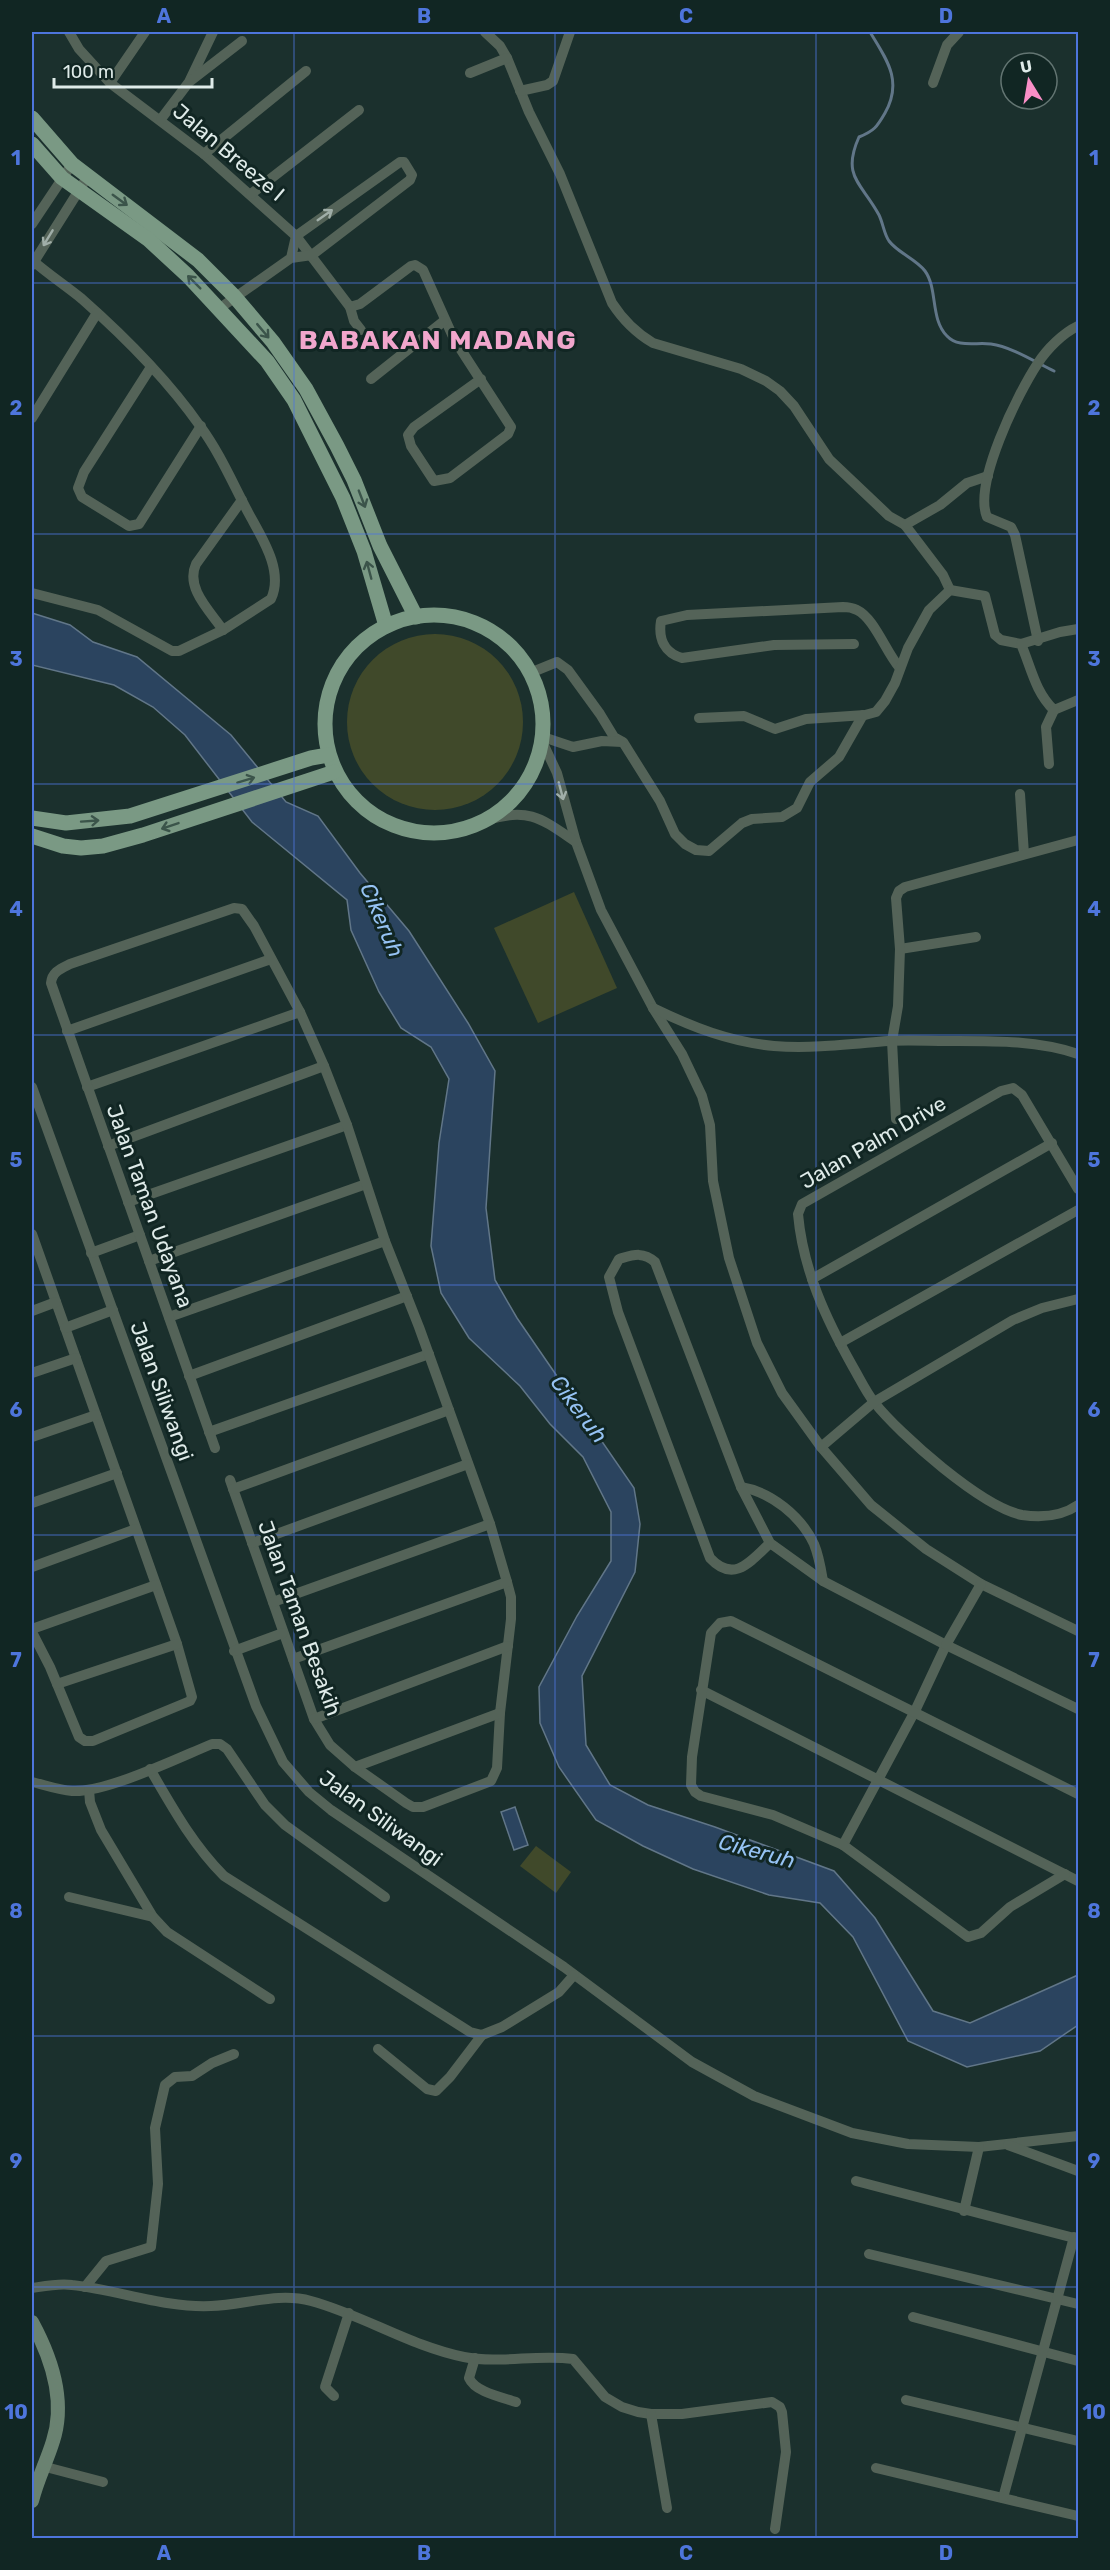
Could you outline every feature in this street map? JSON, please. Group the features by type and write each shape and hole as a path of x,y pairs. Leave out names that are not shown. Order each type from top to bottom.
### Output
{"main road":[{"path":"32,118 72,164 198,260 234,296 273,342 306,389 354,480 380,546 416,617"},
{"path":"32,144 62,178 149,240 220,308 267,361 299,409 343,498 364,551 386,626"},
{"path":"443,616 478,625 494,633 514,651 530,672 541,704 542,739 536,764 516,796 487,820 453,832 417,833 383,822 355,801 334,772 328,755 324,725 328,695 340,667 360,644 386,626 416,617 443,616"},
{"path":"32,818 66,823 130,816 328,755"},
{"path":"32,836 63,846 81,848 103,846 334,772"}],"street":[{"name":"Jalan Breeze I","path":"70,32 79,49 110,83 204,154 296,236 350,308 361,330"},
{"path":"110,83 145,32"},
{"path":"160,119 189,82 213,32"},
{"path":"485,32 500,46 507,58 520,91 560,174 612,303 620,316 636,332 653,343 741,369 766,381 780,391 794,406 829,459 889,516 905,525 943,575 950,590"},
{"path":"520,91 547,85 554,81 570,32"},
{"path":"933,83 947,45 959,32"},
{"path":"189,82 243,41"},
{"path":"470,73 507,58"},
{"path":"204,154 306,71"},
{"path":"251,194 359,110"},
{"path":"220,308 291,258 312,255 410,180 412,175 404,162 400,162 296,236 291,258"},
{"path":"32,224 72,164"},
{"path":"32,593 98,610 172,651 184,649 223,630 271,599 275,586 274,571 262,538 201,426 151,368 97,313 32,262 88,176"},
{"path":"350,308 360,304 415,265 427,275 444,321 510,424 511,429 508,434 450,478 434,481 411,446 408,435 414,427 481,379"},
{"path":"32,418 97,313"},
{"path":"371,379 444,321"},
{"path":"1038,641 1015,535 1011,527 987,517 983,508 983,498 992,460 1023,389 1037,365 1063,336 1078,326"},
{"path":"151,368 84,472 79,483 79,493 82,497 129,526 139,524 201,426"},
{"path":"905,525 940,505 967,483 988,476"},
{"path":"223,630 195,589 192,576 196,564 242,500"},
{"path":"950,590 985,596 995,636 1001,640 1021,645 1060,632 1078,629"},
{"path":"699,718 744,716 775,729 806,719 876,712 895,683 899,667 929,610 950,590"},
{"path":"854,644 774,645 682,658 670,655 665,648 660,631 661,621 673,617 812,606 857,609 868,619 899,667"},
{"path":"1021,645 1034,681 1042,696 1054,710"},
{"path":"530,672 557,662 568,670 614,737 623,742 660,801 675,834 685,844 696,850 709,851 742,823 752,819 782,817 797,808 810,782 840,757 863,715"},
{"path":"1049,764 1046,727 1054,710 1078,700"},
{"path":"542,739 573,747 602,741 623,742"},
{"path":"542,739 557,773 576,842 601,910 653,1008 682,1054 707,1111 718,1211 729,1258 751,1326 782,1393 821,1447 871,1505 926,1549 981,1584 1078,1631"},
{"path":"1020,794 1023,854"},
{"path":"487,820 508,813 523,813 549,824 576,842"},
{"path":"896,1119 892,1041 898,1006 900,949 896,898 899,891 905,887 1078,840"},
{"name":"Jalan Taman Udayana","path":"215,1448 52,988 52,976 70,964 225,909 234,908 242,909 271,959"},
{"path":"900,949 976,937"},
{"path":"67,1031 271,959 300,1012 324,1066 347,1125 385,1241 429,1354 490,1524 507,1582 511,1619 500,1713 355,1767"},
{"path":"653,1008 696,1029 735,1040 775,1046 892,1041 982,1041 1034,1044 1060,1048 1078,1054"},
{"path":"87,1087 300,1012"},
{"path":"108,1146 324,1066"},
{"name":"Jalan Siliwangi","path":"32,1087 234,1651 274,1746 288,1769 309,1792 358,1829 574,1975 692,2062 754,2096 852,2133 908,2144 979,2147 1078,2136"},
{"name":"Jalan Palm Drive","path":"1066,1513 1021,1514 969,1488 919,1448 874,1402 823,1313 812,1280 798,1214 802,1204 1001,1091 1013,1088 1022,1095 1078,1189"},
{"path":"128,1202 347,1125"},
{"path":"812,1280 1052,1143"},
{"path":"149,1261 366,1184"},
{"path":"840,1343 1078,1210"},
{"path":"32,1234 34,1247 76,1358 177,1644 192,1690 190,1701 93,1741 85,1741 79,1737 44,1652 32,1631 156,1585"},
{"path":"91,1253 140,1235"},
{"path":"169,1317 385,1241"},
{"path":"770,1543 747,1564 736,1569 726,1570 710,1558 618,1312 609,1277 619,1260 636,1254 649,1257 655,1262 741,1487 770,1543 823,1581 946,1645 1078,1708"},
{"path":"189,1376 407,1296"},
{"path":"821,1447 874,1402 1013,1320 1042,1308 1078,1299"},
{"path":"32,1311 56,1302"},
{"path":"65,1328 112,1310"},
{"path":"209,1432 429,1354"},
{"path":"32,1373 76,1358"},
{"name":"Jalan Taman Besakih","path":"449,1410 231,1484 314,1719 330,1744 355,1767 406,1803 413,1807 423,1807 491,1781 497,1768 500,1713"},
{"path":"32,1437 96,1415"},
{"path":"252,1543 468,1464"},
{"path":"32,1503 117,1473"},
{"path":"741,1487 768,1496 780,1503 800,1524 814,1544 823,1581"},
{"path":"1078,1505 1066,1513 1078,1519"},
{"path":"273,1602 490,1524"},
{"path":"32,1568 136,1529"},
{"path":"293,1659 507,1582"},
{"path":"843,1845 915,1711 946,1645 981,1584"},
{"path":"1065,1874 1010,1907 981,1933 968,1937 843,1845 773,1815 701,1796 694,1792 691,1785 692,1757 711,1633 720,1623 731,1621 1078,1794"},
{"path":"234,1651 283,1633"},
{"path":"57,1684 177,1644"},
{"path":"314,1719 508,1646"},
{"path":"701,1690 1078,1881"},
{"path":"32,1782 72,1791 89,1790 212,1744 220,1744 227,1749 265,1805 285,1826 385,1897"},
{"path":"150,1769 181,1822 209,1861 224,1876 446,2018 482,2036"},
{"path":"89,1790 90,1802 101,1830 153,1917 167,1932 270,1999"},
{"path":"69,1897 153,1917"},
{"path":"378,2049 428,2089 436,2091 441,2089 482,2036 502,2027 560,1992 574,1975"},
{"path":"85,2287 106,2261 151,2247 158,2184 155,2128 165,2085 175,2077 192,2076 212,2063 234,2054"},
{"path":"1005,2144 1078,2171"},
{"path":"964,2211 979,2147"},
{"path":"856,2181 964,2211 1076,2238 1056,2299 1003,2498"},
{"path":"869,2254 1078,2304"},
{"path":"32,2288 61,2285 85,2287 185,2307 291,2298 308,2300 348,2313 429,2346 475,2358 513,2361 573,2359 612,2402 651,2415 705,2412 765,2401 780,2406 785,2430 786,2452 775,2529"},
{"path":"334,2396 325,2388 348,2313"},
{"path":"913,2317 1078,2361"},
{"path":"32,2322 49,2359 59,2408 54,2440 42,2466 32,2501"},
{"path":"475,2358 469,2378 471,2383 516,2402"},
{"path":"906,2400 1078,2441"},
{"path":"651,2415 667,2508"},
{"path":"42,2466 103,2482"},
{"path":"876,2468 1078,2516"}],"green space":[{"path":"435,634 469,641 484,649 497,660 508,673 516,688 523,722 516,756 508,771 497,784 484,795 469,803 435,810 401,803 386,795 373,784 362,771 354,756 347,722 354,688 362,673 373,660 386,649 401,641"},
{"path":"574,892 617,988 538,1023 494,928"},
{"path":"536,1846 571,1872 556,1893 520,1866"}],"water":[{"name":"Cikeruh","path":"32,613 70,625 93,642 137,657 231,735 286,802 318,816 360,873 409,931 468,1023 495,1071 486,1208 495,1280 517,1318 634,1488 640,1524 635,1572 582,1676 586,1745 610,1785 648,1805 834,1871 875,1918 933,2011 970,2023 1078,1975 1078,2025 1040,2051 967,2067 908,2041 853,1937 820,1903 769,1895 693,1869 643,1846 596,1820 559,1767 540,1723 539,1687 577,1616 611,1561 611,1512 583,1457 550,1424 520,1386 469,1338 441,1293 431,1246 439,1143 449,1079 431,1047 401,1028 379,992 351,930 347,900 252,822 185,735 153,707 114,685 32,665"},
{"path":"515,1807 528,1845 514,1850 501,1812"}],"waterway":[{"path":"870,32 891,71 893,91 880,122 875,128 859,137 852,162 856,179 879,215 887,238 925,271 932,286 938,321 951,340 999,346 1015,351 1054,371"}],"district":[{"name":"BABAKAN MADANG","path":"438,340"}]}
